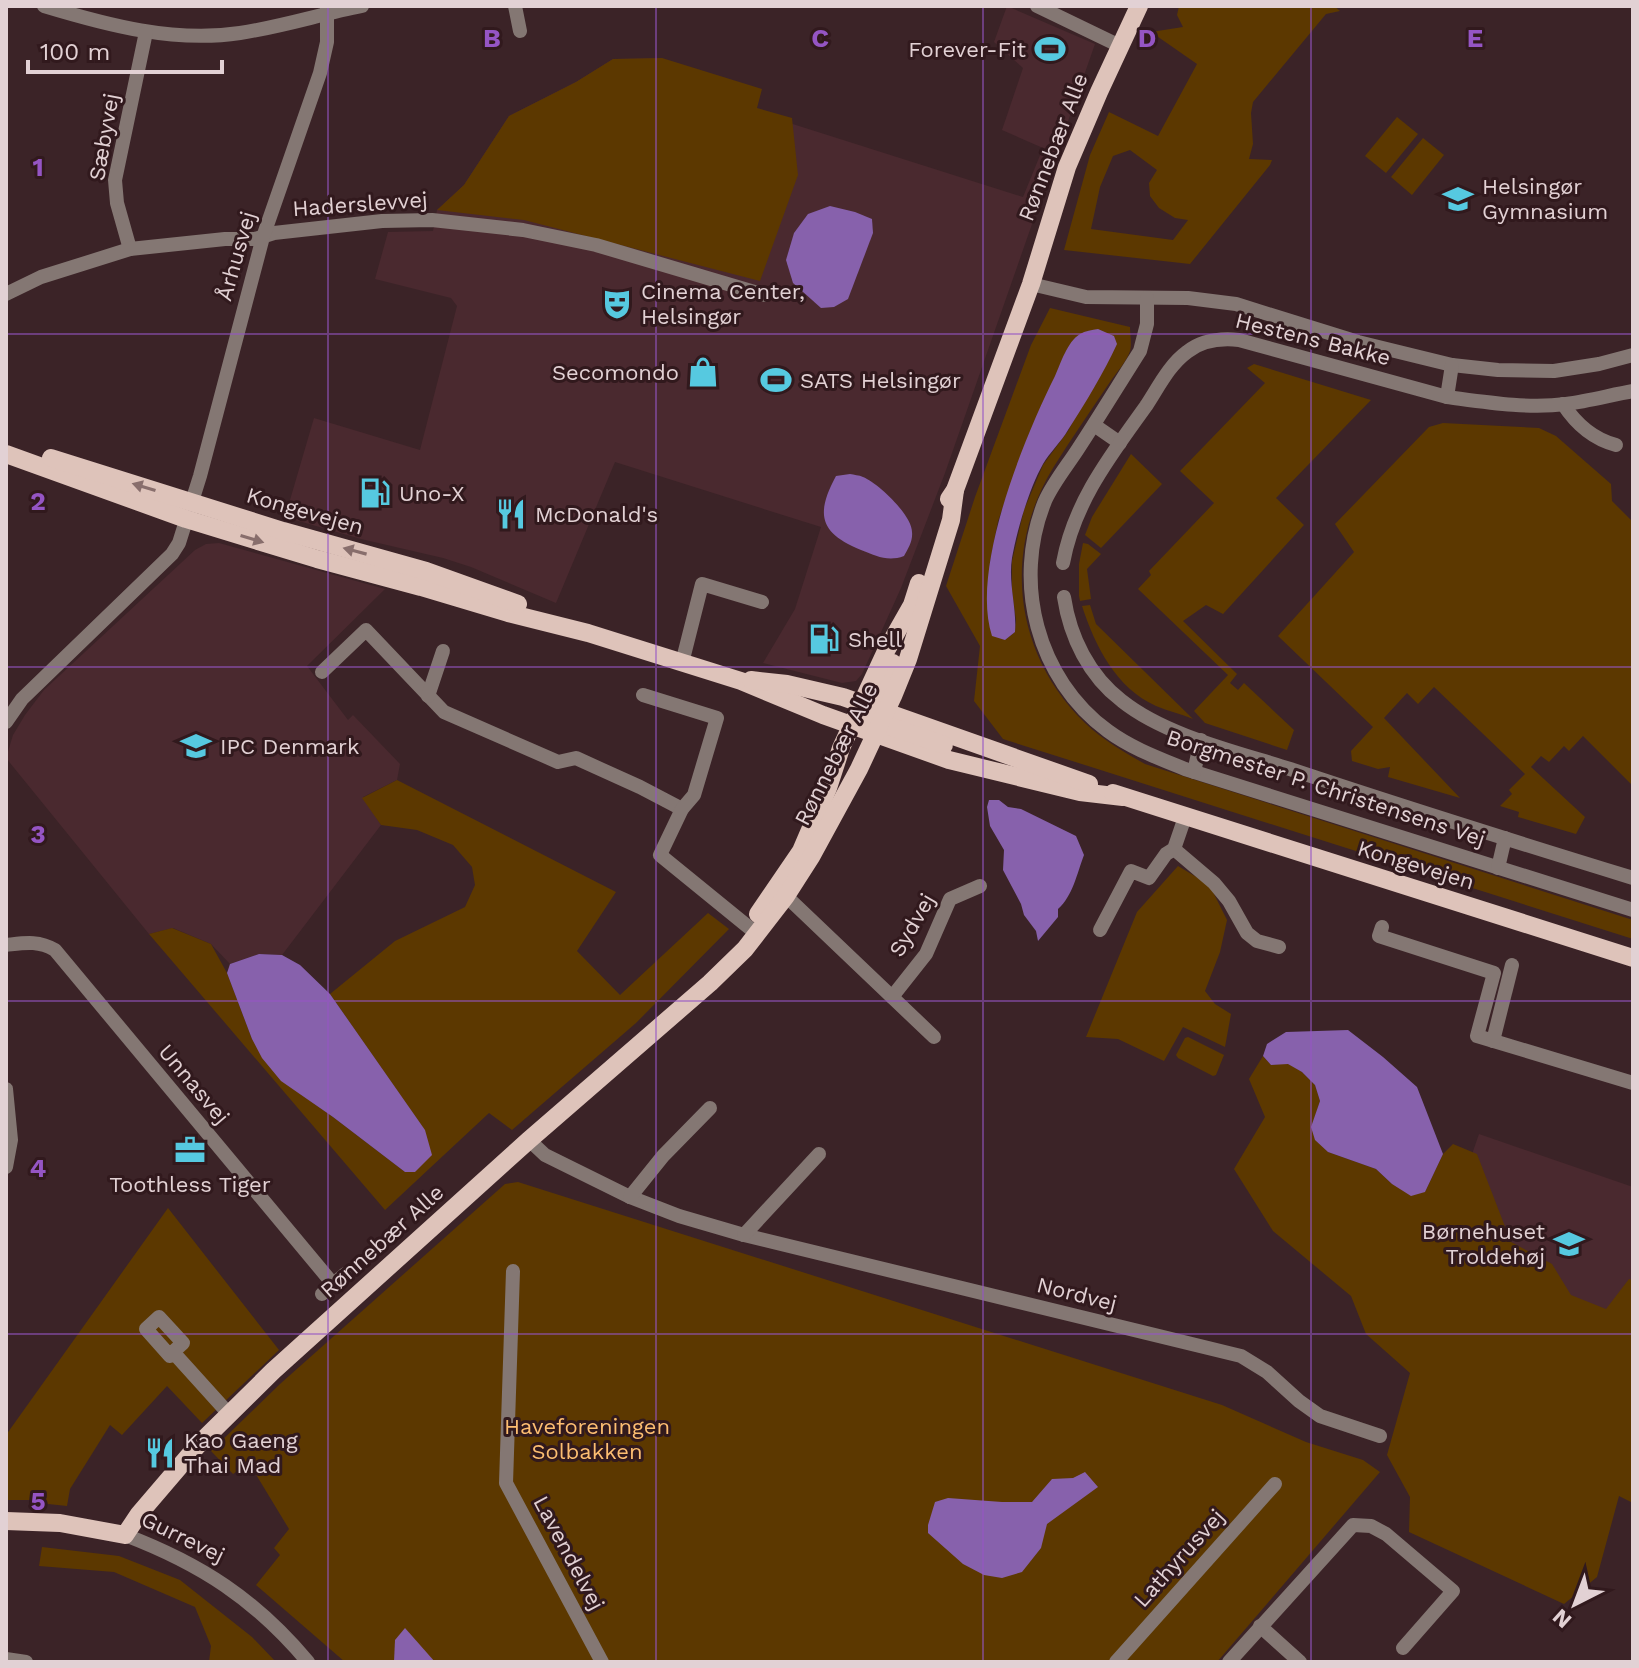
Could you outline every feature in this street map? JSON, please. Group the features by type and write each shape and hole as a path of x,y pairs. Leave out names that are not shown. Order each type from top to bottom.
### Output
{"main road":[{"name":"Rønnebær Alle","path":"125,1535 158,1490 273,1371 745,949 752,931 801,851 841,748 908,659 951,520 955,490 1031,284 1067,167 1139,6"},
{"name":"Kongevejen","path":"6,444 189,510"},
{"name":"Kongevejen","path":"6,454 118,496 283,531 426,571 588,633 682,663 747,680 787,684 866,717 935,755 1080,792 1123,797"},
{"name":"Rønnebær Alle","path":"752,931 786,896 859,769 866,717 887,649 912,605 944,506 955,490"},
{"name":"Kongevejen","path":"747,680 770,695 998,753 1123,797 1633,958"},
{"name":"Gurrevej","path":"6,1521 60,1523 125,1535"}],"street":[{"path":"44,6 146,32 196,36 240,33 328,9 362,6"},
{"path":"515,6 520,31"},
{"path":"1037,6 1120,46"},
{"name":"Århusvej","path":"6,722 22,699 175,551 189,510 263,237 320,73 327,42 328,9"},
{"name":"Sæbyvej","path":"130,249 117,203 115,180 146,32"},
{"name":"Haderslevvej","path":"6,294 41,277 130,249 255,239 274,233 382,221 432,220 523,230 596,245 765,295"},
{"path":"1031,284 1086,297 1188,298 1236,304 1358,342 1452,365 1554,371 1633,355"},
{"name":"Borgmester P. Christensens Vej","path":"1147,298 1147,324 1140,351 1046,498 1036,527 1030,589 1035,619 1044,649 1070,694 1087,713 1129,745 1194,772 1633,910"},
{"name":"Hestens Bakke","path":"1063,563 1068,539 1084,498 1120,443 1179,358 1210,340 1239,340 1447,397 1520,405 1563,404 1633,391"},
{"path":"1447,397 1452,365"},
{"path":"1563,404 1572,418 1600,441 1616,445"},
{"path":"1094,425 1120,443"},
{"path":"682,663 702,584 762,602"},
{"path":"1064,597 1074,636 1083,655 1107,688 1156,723 1633,878"},
{"path":"322,672 366,630 444,712 558,762 576,758 682,809"},
{"path":"428,696 443,651"},
{"path":"643,695 717,718 694,795 682,809 660,855 752,931"},
{"path":"1194,772 1201,740"},
{"path":"1100,930 1131,871 1149,878 1166,854 1174,849 1185,817"},
{"path":"1498,868 1505,838"},
{"path":"1174,849 1214,883 1229,901 1247,933 1257,941 1279,947"},
{"name":"Sydvej","path":"892,997 926,954 950,899 980,886"},
{"name":"Sydvej","path":"786,896 934,1037"},
{"path":"1382,927 1379,936 1494,973 1477,1036 1633,1083"},
{"name":"Unnasvej","path":"6,945 32,942 55,950 334,1284"},
{"path":"1493,1041 1512,965"},
{"path":"6,1089 11,1140 6,1167"},
{"path":"630,1197 663,1156 710,1108"},
{"name":"Nordvej","path":"529,1140 545,1155 630,1197 679,1216 744,1235 1241,1356 1267,1372 1320,1416 1380,1436"},
{"path":"744,1235 819,1154"},
{"name":"Lavendelvej","path":"513,1271 506,1483 602,1662"},
{"path":"173,1352 229,1414"},
{"name":"Lathyrusvej","path":"1116,1662 1275,1484"},
{"path":"1229,1662 1353,1525 1371,1526 1386,1534 1453,1591 1403,1648"},
{"name":"Gurrevej","path":"125,1535 198,1567 232,1589 261,1612 308,1662"},
{"path":"1260,1626 1300,1662"},
{"path":"6,1659 26,1662"}],"shaded area":[{"path":"1007,6 1095,44 945,473 901,588 856,681 842,683 763,663 795,609 821,527 615,462 556,603 443,558 285,517 314,418 420,450 457,306 451,298 375,279 388,232 433,231 437,210 464,185 509,116 613,59 662,58 701,95 1023,197 1043,148 1002,130 1023,68 994,42"},
{"path":"830,206 872,219 873,233 848,299 834,307 821,308 793,283 786,260 794,233 808,214"},
{"path":"1098,329 1114,336 1117,344 1088,398 1043,464 1033,485 1012,558 1015,632 1005,640 992,636 987,608 988,576 994,541 1016,468 1068,347 1080,334"},
{"path":"850,474 863,477 877,486 906,517 912,535 904,556 887,558 872,554 847,544 830,529 824,512 829,490 836,476"},
{"name":"IPC Denmark","path":"219,543 385,589 307,666 348,720 353,715 400,764 397,780 363,797 381,825 282,955 259,954 230,964 211,944 173,928 149,934 6,758 13,735 44,690 195,550 206,544"},
{"path":"989,800 999,800 1008,807 1021,809 1076,836 1084,855 1071,891 1058,909 1058,917 1038,941 1036,931 1024,915 1003,870 1004,850 990,826"},
{"path":"259,954 282,955 300,965 330,994 425,1130 432,1155 415,1172 405,1172 281,1081 262,1058 227,973 230,964"},
{"path":"1348,1030 1417,1087 1443,1154 1425,1192 1411,1196 1376,1169 1328,1152 1315,1140 1311,1127 1320,1101 1315,1085 1288,1064 1271,1065 1263,1056 1267,1044 1286,1032"},
{"name":"Børnehuset Troldehøj","path":"1479,1134 1633,1187 1633,1313 1529,1300 1470,1160"},
{"path":"1085,1472 1098,1487 1047,1524 1041,1548 1022,1572 1002,1578 984,1575 963,1564 928,1533 935,1502 948,1498 1032,1502 1052,1479 1073,1478"},
{"path":"405,1628 435,1662 394,1662 395,1640"}],"green space":[{"path":"1179,6 1334,6 1340,11 1326,14 1253,102 1253,144 1249,159 1272,160 1190,264 1064,250 1090,155 1109,112 1158,136 1197,64 1151,32 1183,27 1177,15","holes":["1130,150 1157,170 1149,183 1150,196 1159,208 1175,218 1188,220 1173,240 1091,229 1100,187 1113,156"]},
{"path":"662,58 762,89 757,108 792,118 798,175 760,281 524,220 437,210 464,185 509,116 613,59"},
{"path":"1397,117 1418,134 1386,173 1365,156"},
{"path":"1423,138 1444,155 1412,195 1391,177"},
{"path":"1050,308 1130,327 1131,348 1126,359 1053,468 1037,500 1026,534 1022,567 1023,601 1030,634 1043,666 1061,696 1085,723 1145,764 1633,920 1633,939 1003,739 974,701 980,646 946,586 1031,345","holes":["1069,347 1082,405 1068,431 1043,465 1024,510 1012,561 1015,632 1005,640 988,588 998,521 1029,434"]},
{"path":"1254,364 1371,400 1276,498 1304,525 1223,614 1206,605 1183,621 1237,674 1230,683 1238,690 1244,683 1294,730 1287,750 1205,723 1194,711 1228,675 1138,589 1151,575 1149,571 1214,503 1180,471 1265,383 1247,368"},
{"path":"1443,423 1539,428 1556,436 1611,484 1612,501 1633,522 1633,786 1583,736 1569,751 1564,746 1549,762 1541,756 1531,767 1585,817 1576,834 1518,817 1519,812 1500,806 1512,794 1509,790 1525,774 1434,687 1418,704 1407,693 1384,718 1460,798 1388,777 1390,767 1378,769 1352,761 1351,751 1373,727 1278,636 1354,552 1335,524 1429,427"},
{"path":"1131,454 1162,484 1101,548 1085,535 1092,517"},
{"path":"1083,543 1101,554 1087,569 1091,599 1080,601 1079,564"},
{"path":"1090,605 1096,624 1193,719 1156,706 1118,677 1087,621 1082,606"},
{"path":"397,780 616,892 577,951 620,995 708,913 729,929 636,1023 512,1130 489,1113 385,1210 149,934 172,928 211,944 227,973 252,1039 282,1081 405,1172 415,1172 425,1131 330,994 395,941 465,907 475,885 472,867 453,845 417,830 381,825 362,798"},
{"path":"1178,866 1211,888 1227,920 1220,952 1205,991 1215,1004 1231,1014 1225,1047 1183,1027 1164,1061 1118,1039 1086,1037 1137,912"},
{"path":"1188,1037 1224,1055 1216,1075 1178,1058 1176,1055"},
{"path":"1263,1056 1271,1065 1288,1063 1315,1085 1320,1101 1311,1128 1328,1152 1376,1169 1392,1184 1425,1192 1443,1154 1453,1144 1477,1154 1511,1242 1552,1264 1571,1295 1606,1309 1629,1279 1633,1280 1633,1503 1619,1496 1597,1577 1564,1604 1409,1532 1410,1497 1387,1455 1410,1373 1366,1334 1351,1296 1273,1231 1234,1169 1265,1117 1249,1079"},
{"name":"Haveforeningen Solbakken","path":"518,1182 1222,1405 1306,1442 1363,1460 1380,1472 1217,1662 345,1662 256,1585 280,1555 274,1548 289,1529 249,1463 233,1474 211,1451 280,1384 505,1184"},
{"path":"168,1208 279,1350 202,1423 167,1386 122,1435 110,1425 70,1489 67,1506 39,1500 6,1500 6,1435"},
{"path":"42,1547 119,1556 180,1580 252,1637 276,1662 209,1662 211,1646 195,1607 114,1572 39,1566"}],"place":[{"name":"Forever-Fit","path":"1050,49"},
{"name":"Helsingør Gymnasium","path":"1458,199"},
{"name":"Cinema Center, Helsingør","path":"617,304"},
{"name":"Secomondo","path":"703,372"},
{"name":"SATS Helsingør","path":"776,380"},
{"name":"Uno-X","path":"375,493"},
{"name":"McDonald's","path":"511,514"},
{"name":"Shell","path":"824,639"},
{"name":"IPC Denmark","path":"196,746"},
{"name":"Toothless Tiger","path":"190,1150"},
{"name":"Børnehuset Troldehøj","path":"1569,1244"},
{"name":"Kao Gaeng Thai Mad","path":"160,1453"}]}
